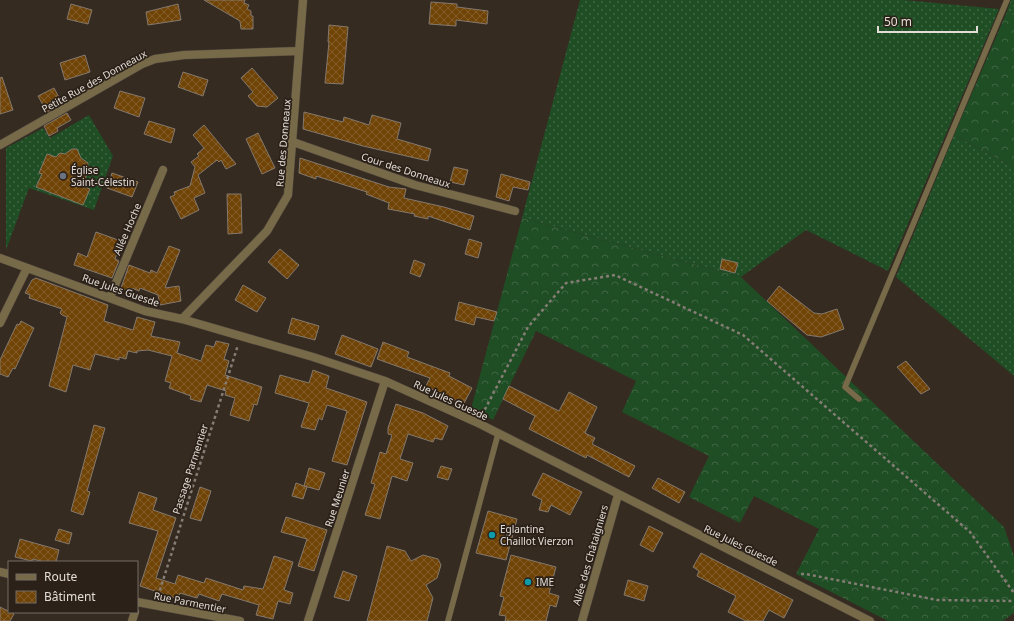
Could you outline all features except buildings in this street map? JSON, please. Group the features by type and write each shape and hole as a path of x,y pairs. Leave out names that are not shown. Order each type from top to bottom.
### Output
{"street":[{"name":"Rue des Donneaux","path":"182,319 266,231 288,195 303,0"},
{"name":"Petite Rue des Donneaux","path":"0,145 142,64 155,59 184,55 300,51"},
{"name":"Cour des Donneaux","path":"293,142 415,186 515,211"},
{"name":"Allée Hoche","path":"110,297 164,170"},
{"name":"Rue Jules Guesde","path":"0,258 145,311 182,319 313,357 385,381 478,423 618,495 782,576 866,620"},
{"path":"0,323 27,268"},
{"name":"Rue Meunier","path":"308,621 385,381"},
{"name":"Allée des Châtaigniers","path":"582,621 618,495"},
{"name":"Rue Parmentier","path":"138,602 240,621"}],"lane":[{"path":"859,399 845,387 1007,0"},
{"path":"448,621 498,434"}],"path":[{"path":"478,423 528,327 566,284 615,275 743,335 970,532 1014,593"},
{"name":"Passage Parmentier","path":"155,606 240,337"},
{"path":"782,576 806,574 937,600 1014,601"}],"green space":[{"path":"580,0 904,0 999,9 888,271 806,230 741,277 522,218"},
{"path":"1011,0 1014,0 1014,14 1006,14"},
{"path":"1006,14 1014,14 1014,167 954,135"},
{"path":"89,115 113,156 94,210 29,188 6,250 6,148 43,128 50,138"},
{"path":"954,135 1014,167 1014,376 896,277"},
{"path":"522,218 741,277 1004,527 1014,556 1014,613 1003,621 888,621 796,574 819,529 754,496 740,523 689,497 709,456 622,412 636,381 536,331 493,420 471,409"}],"place":[{"name":"Église Saint-Célestin","path":"63,176"},
{"name":"Eglantine Chaillot Vierzon","path":"492,535"},
{"name":"IME","path":"528,582"}]}
